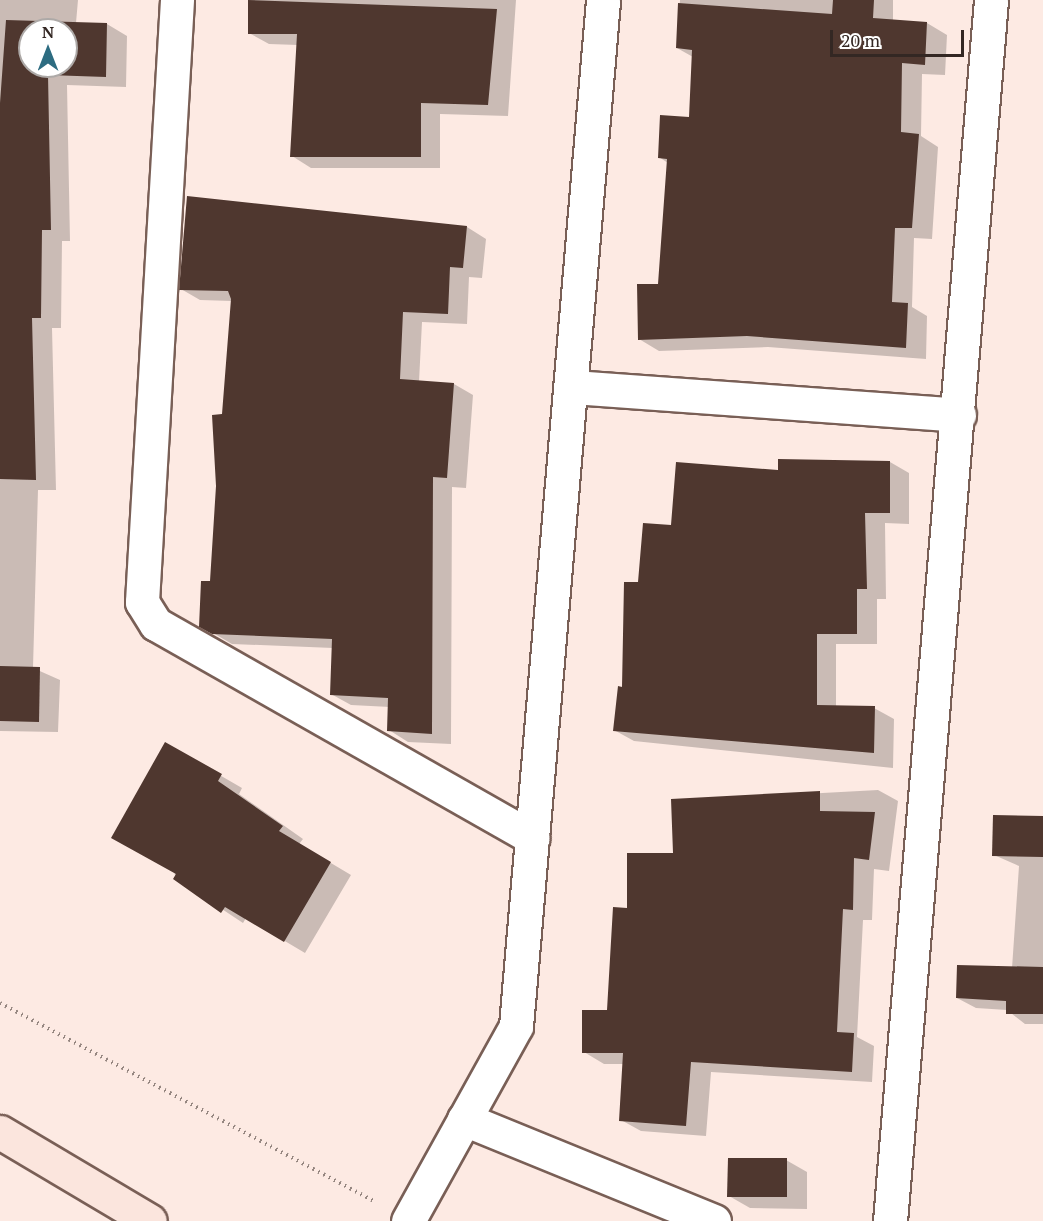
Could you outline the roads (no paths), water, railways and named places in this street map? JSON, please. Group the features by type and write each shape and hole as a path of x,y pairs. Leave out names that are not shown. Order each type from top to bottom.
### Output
{"street":[{"path":"177,0 142,602 156,624 532,838"},
{"path":"408,1220 516,1026 572,387 603,0"},
{"path":"890,1221 992,0"},
{"path":"572,387 959,416"},
{"path":"464,1119 714,1221"},
{"path":"0,1132 150,1221"}]}
